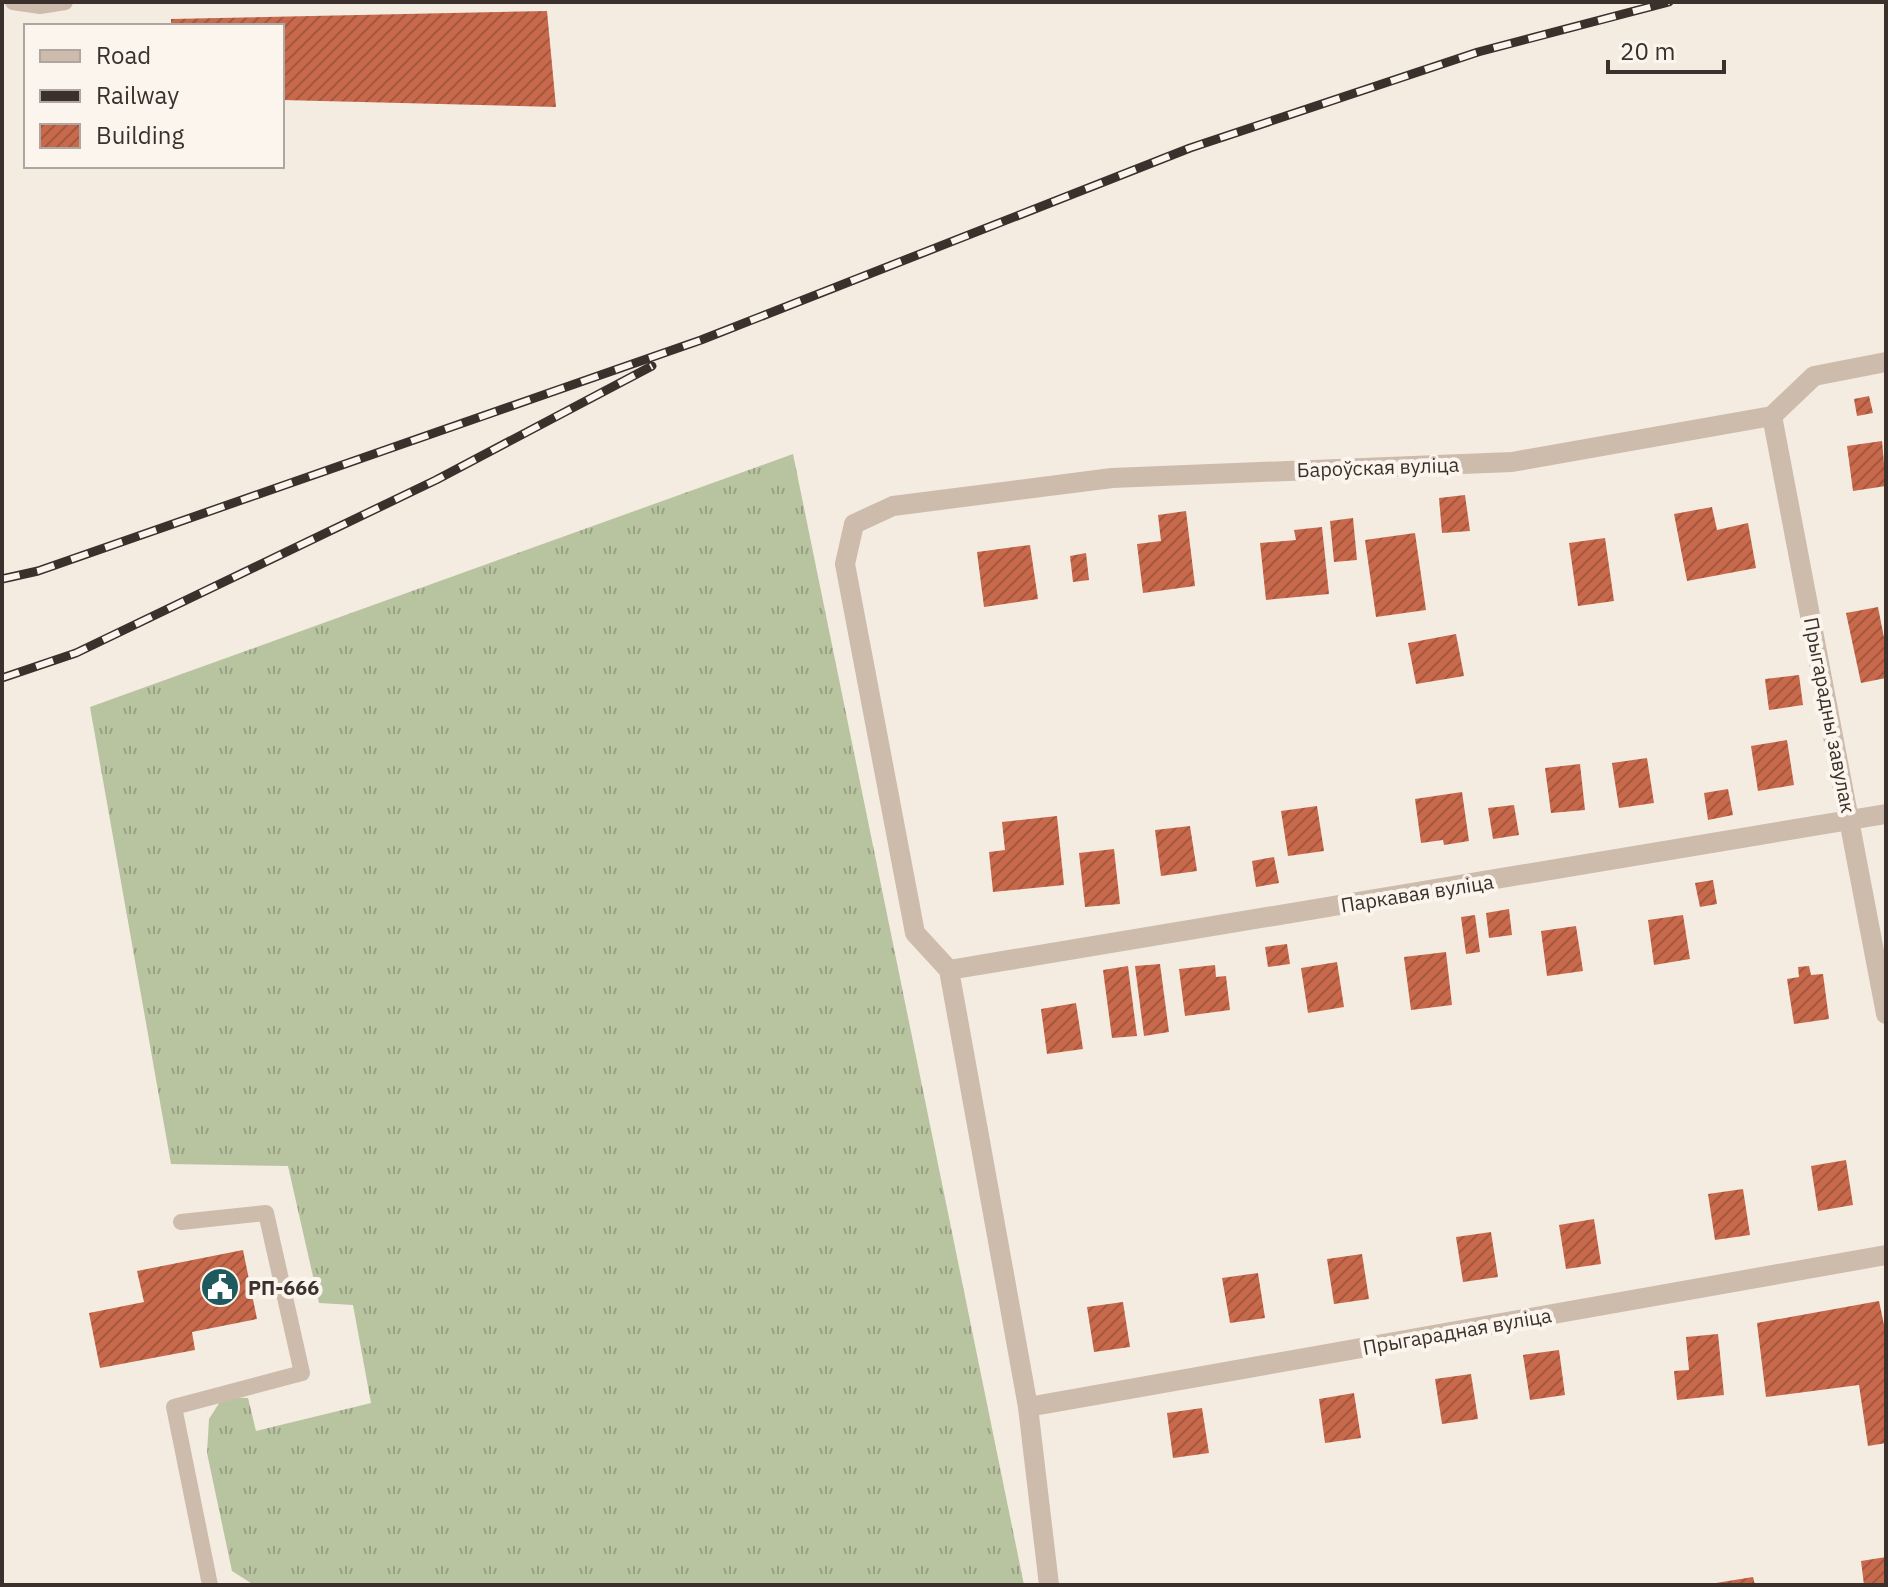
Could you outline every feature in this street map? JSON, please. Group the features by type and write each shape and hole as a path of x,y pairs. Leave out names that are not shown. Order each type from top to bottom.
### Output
{"street":[{"path":"1772,416 1814,376 1886,362"},
{"name":"Бароўская вуліца","path":"949,970 915,933 845,564 854,524 893,506 1112,478 1512,462 1772,416"},
{"name":"Прыгарадны завулак","path":"1772,416 1886,1014"},
{"name":"Паркавая вуліца","path":"949,970 1886,814"},
{"path":"949,970 1028,1407 1049,1585"},
{"name":"Прыгарадная вуліца","path":"1028,1407 1886,1255"}],"lane":[{"path":"13,2 40,6 65,2"},
{"path":"181,1222 266,1213 302,1373 174,1407 210,1585"}],"green space":[{"path":"793,454 1024,1585 254,1585 232,1571 207,1453 209,1419 223,1397 248,1398 256,1431 371,1403 353,1305 319,1303 288,1166 171,1164 90,707"}],"building":[{"path":"547,11 556,107 284,100 284,24 171,24 171,19"},
{"path":"1869,396 1873,413 1857,416 1854,399"},
{"path":"1882,441 1886,486 1853,491 1847,446"},
{"path":"1465,495 1470,531 1442,533 1439,498"},
{"path":"1712,507 1717,530 1748,523 1756,568 1687,581 1674,514"},
{"path":"1186,511 1195,586 1143,593 1137,544 1161,541 1158,515"},
{"path":"1353,518 1357,560 1334,562 1330,521"},
{"path":"1322,527 1329,594 1266,600 1260,543 1296,540 1294,530"},
{"path":"1415,533 1426,610 1376,617 1365,540"},
{"path":"1605,538 1614,601 1578,606 1569,543"},
{"path":"1030,545 1038,599 984,607 977,552"},
{"path":"1086,553 1089,580 1073,582 1070,556"},
{"path":"1878,607 1886,648 1886,678 1861,683 1846,613"},
{"path":"1456,634 1464,676 1416,684 1408,643"},
{"path":"1799,675 1803,705 1769,710 1765,679"},
{"path":"1787,740 1794,785 1758,791 1751,746"},
{"path":"1647,758 1654,803 1619,808 1612,763"},
{"path":"1580,764 1585,810 1551,813 1545,768"},
{"path":"1728,789 1733,815 1708,820 1704,793"},
{"path":"1462,792 1469,841 1444,845 1443,840 1421,843 1415,799"},
{"path":"1514,805 1519,835 1493,839 1488,808"},
{"path":"1317,806 1324,851 1288,856 1281,811"},
{"path":"1057,816 1064,885 993,892 989,852 1005,850 1002,822"},
{"path":"1190,826 1197,871 1161,876 1155,830"},
{"path":"1114,849 1120,904 1085,907 1079,853"},
{"path":"1274,857 1279,883 1256,887 1252,861"},
{"path":"1713,880 1717,904 1700,907 1695,883"},
{"path":"1509,909 1512,935 1489,938 1486,913"},
{"path":"1475,915 1480,952 1466,954 1461,917"},
{"path":"1683,915 1690,959 1654,965 1648,920"},
{"path":"1576,926 1583,971 1547,976 1541,931"},
{"path":"1287,944 1290,964 1268,967 1265,947"},
{"path":"1446,952 1452,1005 1411,1010 1404,957"},
{"path":"1337,962 1344,1007 1308,1013 1301,968"},
{"path":"1160,964 1169,1032 1144,1036 1135,966"},
{"path":"1215,965 1216,977 1226,976 1230,1010 1185,1016 1179,969"},
{"path":"1128,966 1137,1036 1112,1038 1103,970"},
{"path":"1809,966 1811,975 1823,974 1829,1019 1794,1024 1787,979 1799,977 1798,967"},
{"path":"1076,1003 1083,1049 1047,1054 1041,1009"},
{"path":"1846,1160 1853,1205 1818,1211 1811,1166"},
{"path":"1743,1189 1750,1235 1715,1240 1708,1194"},
{"path":"1594,1219 1601,1264 1566,1269 1559,1225"},
{"path":"1491,1232 1498,1277 1463,1282 1456,1237"},
{"path":"243,1250 257,1319 192,1332 195,1350 100,1368 89,1313 144,1302 137,1271"},
{"path":"1362,1254 1369,1299 1334,1304 1327,1259"},
{"path":"1258,1273 1265,1318 1230,1323 1222,1278"},
{"path":"1879,1301 1886,1334 1886,1443 1868,1446 1859,1385 1766,1397 1757,1323"},
{"path":"1123,1302 1130,1347 1094,1352 1087,1307"},
{"path":"1718,1334 1724,1395 1677,1400 1674,1371 1689,1370 1686,1337"},
{"path":"1559,1350 1565,1395 1530,1400 1523,1355"},
{"path":"1471,1374 1478,1419 1442,1424 1435,1379"},
{"path":"1354,1393 1361,1438 1325,1443 1319,1399"},
{"path":"1202,1408 1209,1453 1173,1458 1167,1413"},
{"path":"1886,1557 1886,1585 1864,1585 1861,1561"},
{"path":"1753,1577 1755,1585 1716,1585 1716,1583"}],"railway":[{"path":"2,579 38,571 701,340 1190,148 1478,52 1669,2"},
{"path":"2,678 76,653 436,480 652,366"}],"place":[{"name":"РП-666","path":"220,1287"}]}
